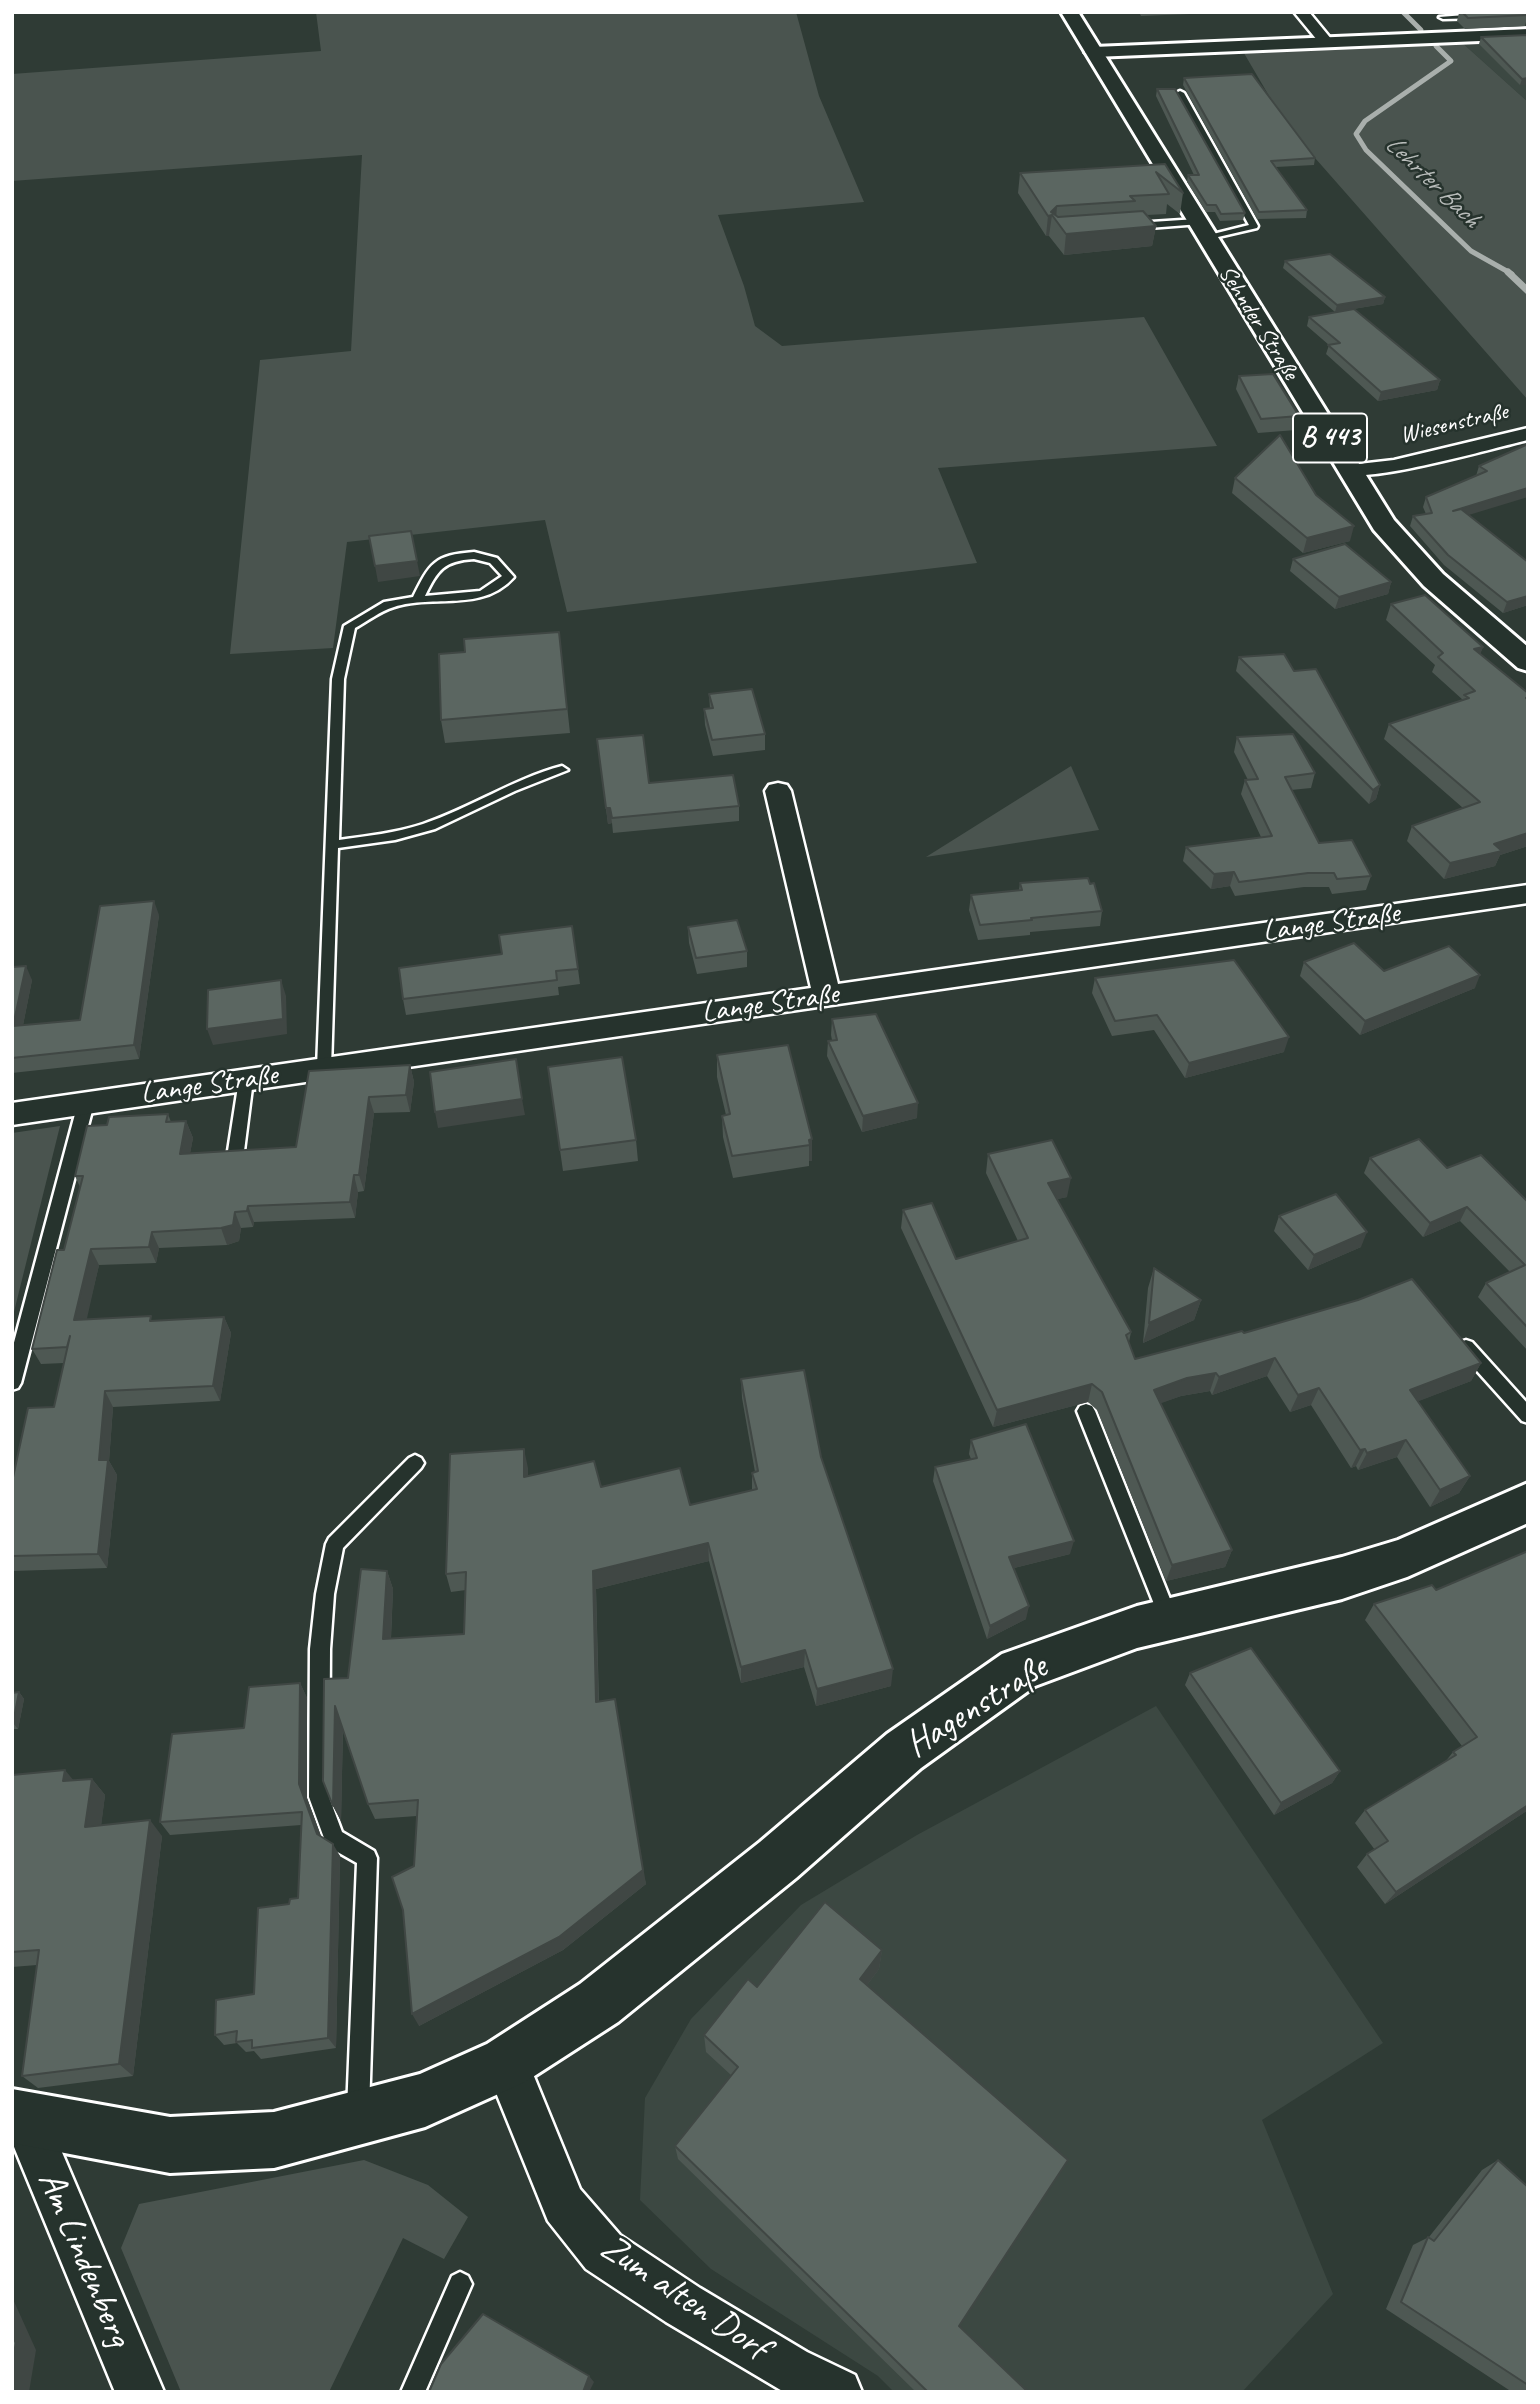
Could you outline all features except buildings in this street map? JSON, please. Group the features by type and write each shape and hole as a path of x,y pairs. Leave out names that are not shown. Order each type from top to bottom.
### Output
{"main road":[{"name":"Sehnder Straße","path":"1069,12 1383,524 1410,559 1443,593 1528,662"},
{"path":"1094,52 1528,34"},
{"name":"Hagenstraße","path":"506,2063 599,2003 778,1860 904,1751 1019,1670 1169,1619 1342,1578 1407,1557 1528,1502"},
{"name":"Am Lindenberg","path":"19,2118 170,2145 274,2140 358,2120 425,2100 506,2063"}],"street":[{"path":"1301,12 1327,43"},
{"name":"Wiesenstraße","path":"1350,471 1394,466 1527,434"},
{"path":"778,791 827,996"},
{"name":"Lange Straße","path":"12,1114 1528,894"},
{"name":"Zum alten Dorf","path":"506,2063 564,2205 603,2252 682,2305 790,2369 838,2392"},
{"name":"Am Lindenberg","path":"19,2118 140,2392"}],"lane":[{"path":"1443,17 1494,15"},
{"name":"Sehnder Straße","path":"1180,93 1254,226 1201,229"},
{"path":"1119,227 1201,229"},
{"path":"324,1068 338,680 350,626 393,603 417,601 479,594 495,589 508,577 502,564 490,558 459,556 433,568 417,601"},
{"path":"332,845 395,836 430,826 511,789 562,770"},
{"path":"236,1151 246,1080"},
{"path":"12,1383 86,1103"},
{"path":"1457,1336 1528,1416"},
{"path":"1086,1411 1169,1619"},
{"path":"358,2120 367,1858 334,1839 319,1797 320,1649 325,1594 335,1544 415,1463"},
{"path":"413,2392 460,2284"}],"shaded area":[{"path":"316,12 796,12 819,96 864,202 718,215 744,286 755,326 782,346 1144,317 1217,446 938,468 977,563 567,612 545,520 347,542 333,648 230,654 260,360 351,351 362,155 12,181 12,74 321,51"},
{"path":"1459,40 1528,40 1528,102"},
{"path":"1459,40 1528,102 1528,400 1286,125 1241,48"},
{"path":"1071,766 1099,830 926,857"},
{"path":"60,1126 12,1320 12,1133"},
{"path":"1156,1706 1383,2043 1262,2120 1333,2294 1242,2392 894,2392 878,2376 711,2269 640,2200 645,2098 691,2019 801,1905 917,1835"},
{"path":"364,2160 428,2185 468,2217 444,2259 403,2238 329,2392 181,2392 121,2248 139,2204"}],"waterway":[{"name":"Lehrter Bach","path":"1403,12 1421,30"},
{"name":"Lehrter Bach","path":"1436,46 1451,61 1365,121 1356,134 1366,150 1471,251 1512,274"},
{"name":"Lehrter Bach","path":"1508,272 1528,291"}]}
